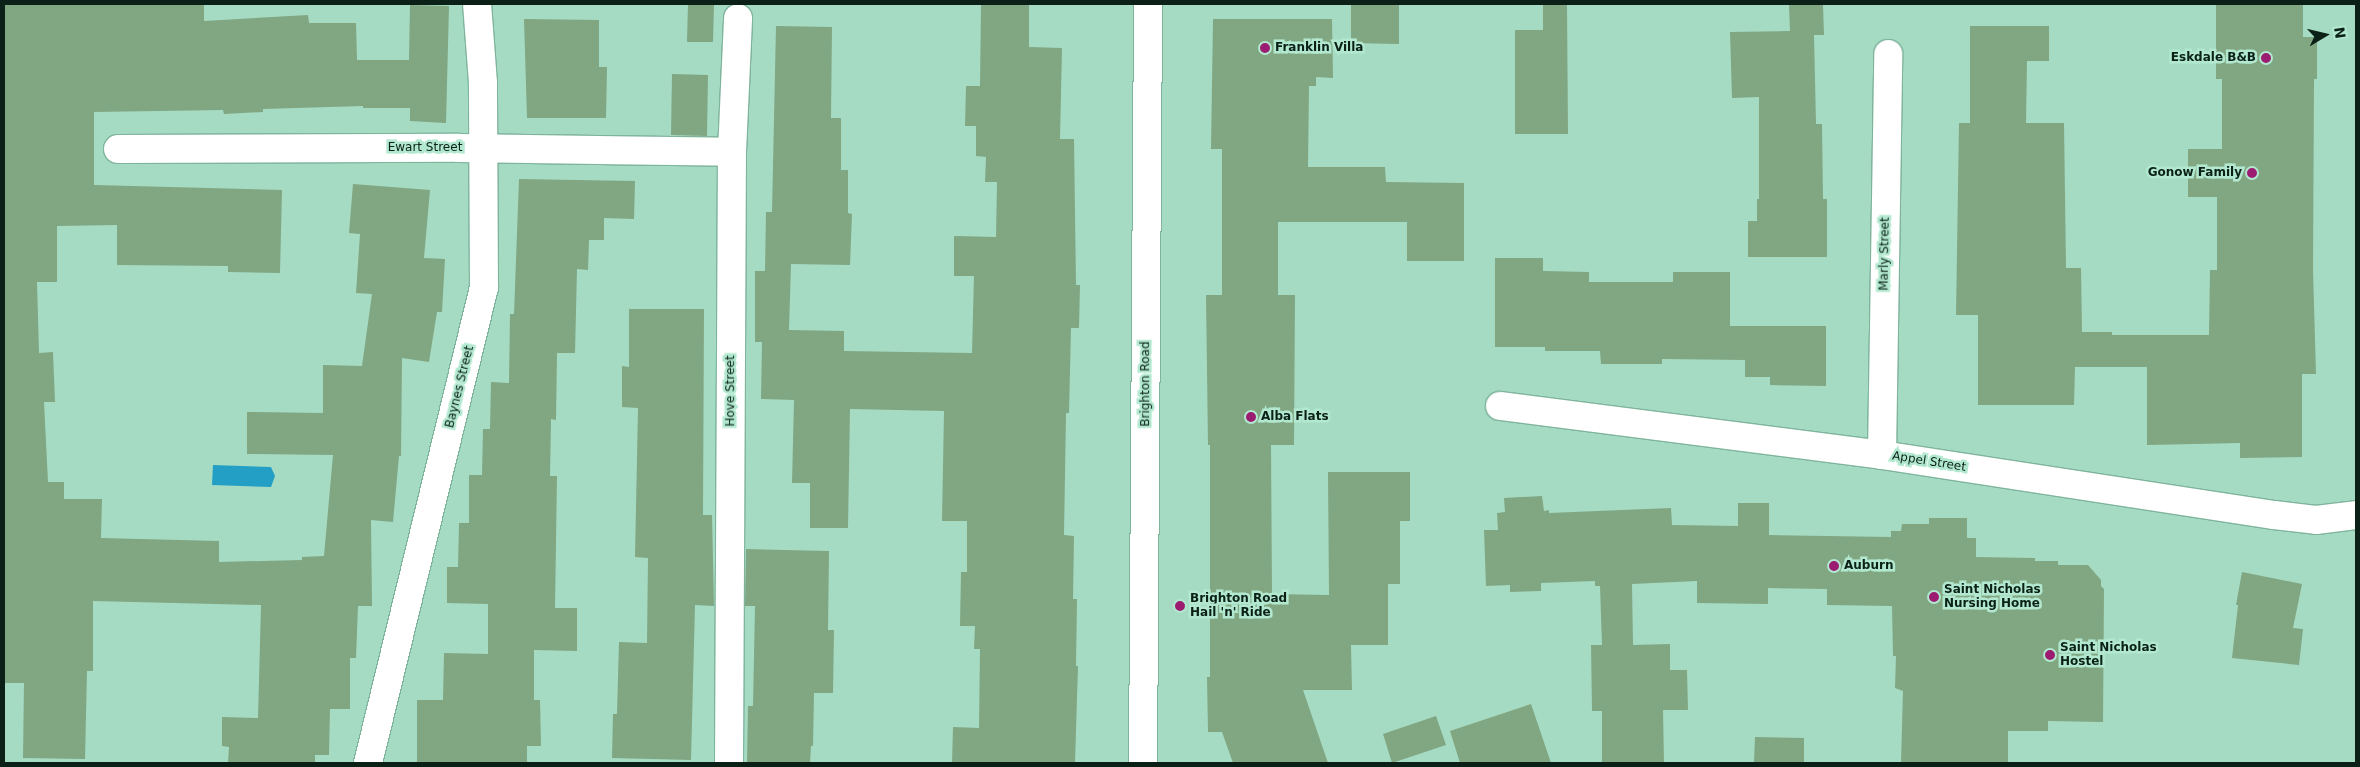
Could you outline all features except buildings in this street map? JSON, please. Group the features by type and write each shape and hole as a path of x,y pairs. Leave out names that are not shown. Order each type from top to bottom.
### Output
{"street":[{"name":"Baynes Street","path":"368,763 483,294 483,83 477,4"},
{"name":"Brighton Road","path":"1143,763 1148,4"},
{"name":"Hove Street","path":"728,763 732,152 738,18"},
{"name":"Marly Street","path":"1882,454 1888,54"},
{"name":"Ewart Street","path":"118,148 732,152"},
{"name":"Appel Street","path":"1500,406 1882,454 2274,515 2316,520 2356,514"}],"water":[{"path":"213,465 271,467 275,476 271,487 212,485"}],"place":[{"name":"Franklin Villa","path":"1265,48"},
{"name":"Eskdale B&B","path":"2266,58"},
{"name":"Gonow Family","path":"2252,173"},
{"name":"Alba Flats","path":"1251,417"},
{"name":"Auburn","path":"1834,566"},
{"name":"Saint Nicholas Nursing Home","path":"1934,597"},
{"name":"Brighton Road Hail 'n' Ride","path":"1180,606"},
{"name":"Saint Nicholas Hostel","path":"2050,655"}]}
